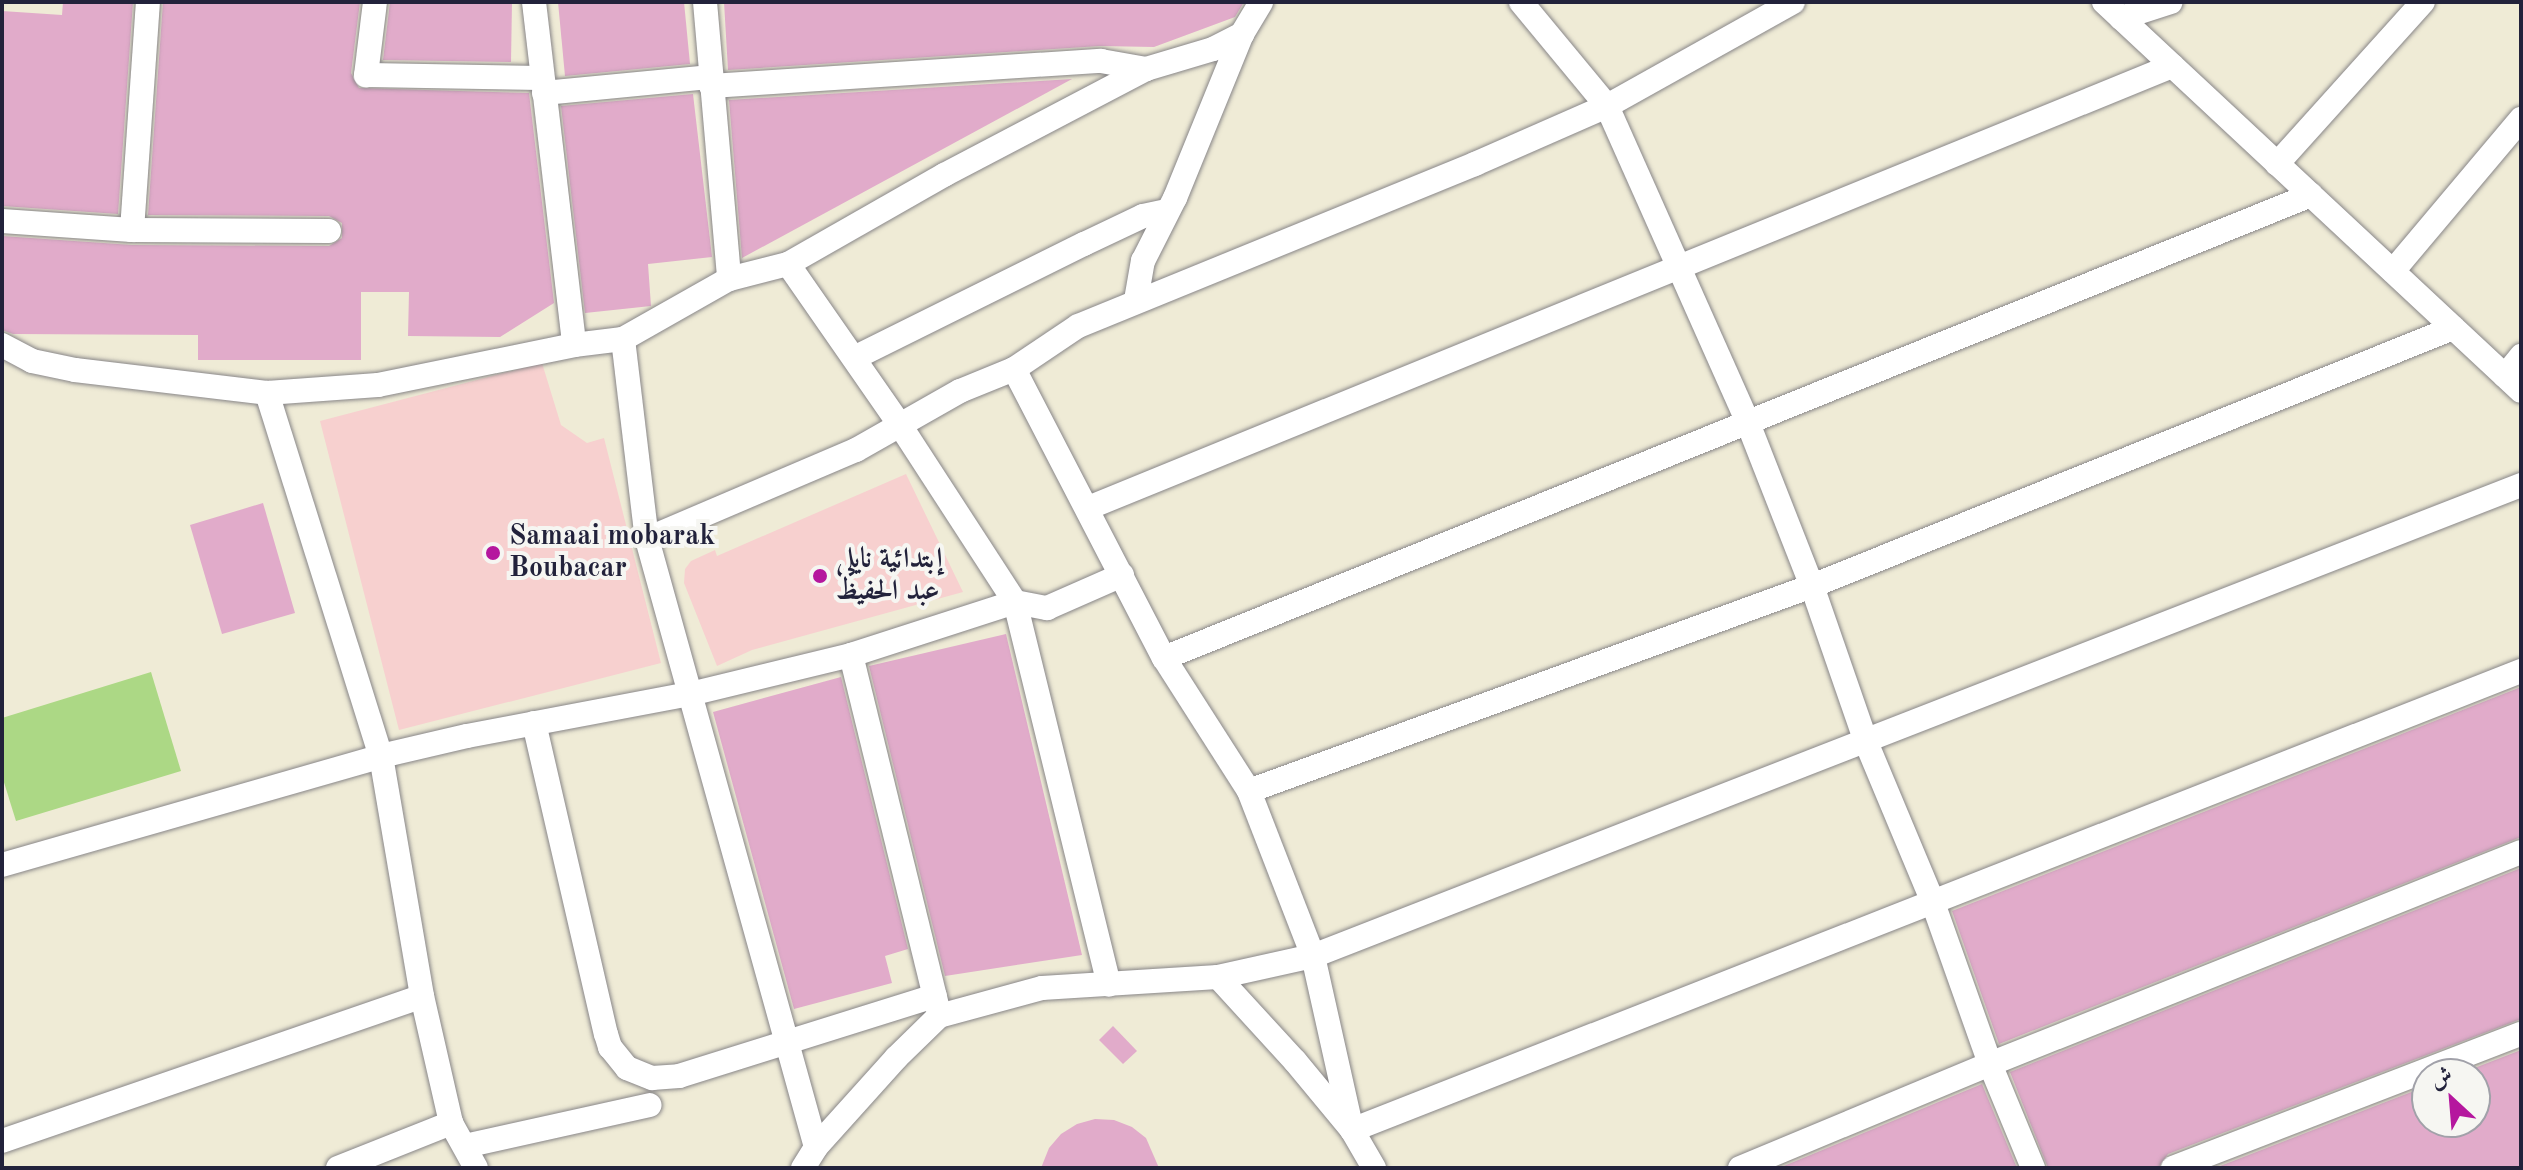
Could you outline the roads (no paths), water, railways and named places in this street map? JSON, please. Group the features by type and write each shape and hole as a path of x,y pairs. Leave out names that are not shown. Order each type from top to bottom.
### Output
{"street":[{"path":"132,230 148,2"},
{"path":"375,2 366,75 543,85 711,81 1101,61 1146,69"},
{"path":"534,2 574,345"},
{"path":"705,2 729,279"},
{"path":"1136,300 1143,261 1175,198 1242,34 1261,2"},
{"path":"1521,2 1607,106 1748,423 1812,586 1866,742 1932,900 1990,1064 2033,1168"},
{"path":"647,539 856,450 960,391 1014,369 1078,326 1475,164 1607,106 1793,2"},
{"path":"2112,10 2171,2"},
{"path":"2277,164 2423,2"},
{"path":"2112,10 2513,383 2521,356"},
{"path":"2,345 32,361 75,370 267,393 378,385 574,345 623,339 729,279 788,264 944,175 1146,69 1213,49 1242,34"},
{"path":"1088,508 2172,66"},
{"path":"2393,271 2521,119"},
{"path":"1164,658 2311,195"},
{"path":"854,358 1131,222 1166,211"},
{"path":"2,221 132,230 329,231"},
{"path":"788,264 900,425 1015,602 1109,985"},
{"path":"1249,791 1812,586 2453,328"},
{"path":"623,339 647,539 787,1043 810,1158"},
{"path":"1014,369 1164,658 1249,791 1313,956 1352,1130"},
{"path":"267,393 381,756 422,996 451,1123 471,1157 650,1105"},
{"path":"534,723 606,1034 618,1059 639,1075 666,1079 787,1043 937,1006 1042,988 1218,977 1313,956 2521,485"},
{"path":"2,865 381,756 690,694 851,655 1015,602 1047,608 1122,575"},
{"path":"851,655 937,1006"},
{"path":"1352,1130 2521,671"},
{"path":"1740,1168 1990,1064 2521,852"},
{"path":"1218,977 1295,1061 1352,1130 1374,1168"},
{"path":"2,1141 422,996"},
{"path":"810,1158 937,1006"},
{"path":"2173,1168 2521,1034"},
{"path":"338,1168 451,1123"}],"place":[{"name":"Samaai mobarak Boubacar","path":"493,553"},
{"name":"إبتدائية نايلي عبد الحفيظ","path":"820,576"}]}
